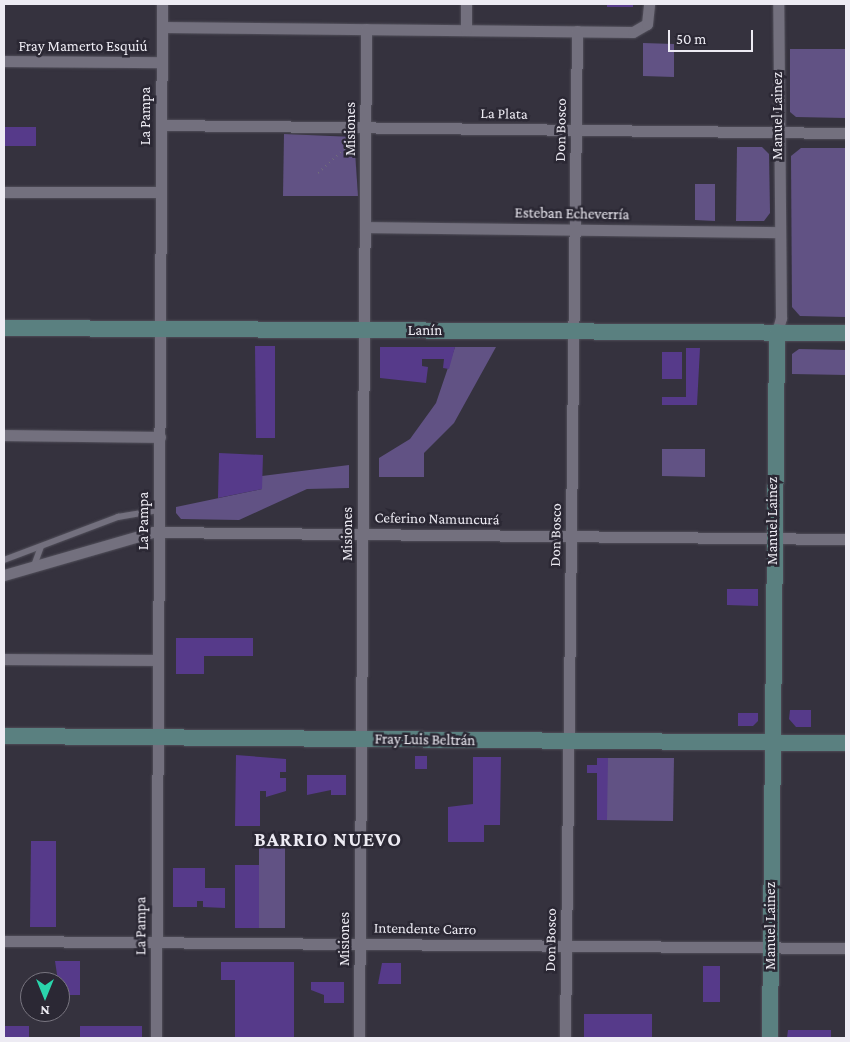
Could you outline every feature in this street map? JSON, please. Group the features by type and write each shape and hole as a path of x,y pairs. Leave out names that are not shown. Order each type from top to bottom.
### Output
{"street":[{"name":"La Pampa","path":"156,1038 162,4"},
{"path":"466,4 466,30"},
{"name":"Fray Mamerto Esquiú","path":"162,27 577,32 645,28 649,4"},
{"name":"Manuel Lainez","path":"770,1038 773,538 780,232 778,4"},
{"name":"Misiones","path":"359,1038 366,29"},
{"name":"Don Bosco","path":"565,1038 577,32"},
{"name":"Fray Mamerto Esquiú","path":"4,61 162,62"},
{"name":"La Plata","path":"161,125 846,132"},
{"path":"4,192 161,192"},
{"name":"Esteban Echeverría","path":"365,227 780,232"},
{"name":"Lanín","path":"4,328 846,333"},
{"path":"4,436 160,437"},
{"name":"Ceferino Namuncurá","path":"4,575 34,567 132,534 159,532 846,539"},
{"path":"4,659 158,660"},
{"name":"Fray Luis Beltrán","path":"4,736 846,743"},
{"name":"Intendente Carro","path":"4,941 846,948"}],"lane":[{"path":"4,560 118,517 159,510"},
{"path":"34,567 40,547"}],"path":[{"path":"318,173 354,142 342,139"}],"shaded area":[{"path":"643,43 674,44 674,77 643,76"},
{"path":"790,49 846,49 846,118 796,117 790,112"},
{"path":"284,134 354,137 358,196 283,196"},
{"path":"737,147 762,147 769,154 770,213 764,221 736,221"},
{"path":"801,148 846,148 846,317 800,316 792,307 791,156"},
{"path":"695,184 715,184 715,221 695,220"},
{"path":"455,347 496,347 454,423 424,453 424,477 379,477 379,458 410,439 436,403"},
{"path":"799,349 846,350 846,375 792,374 792,354"},
{"path":"662,449 705,449 705,477 662,476"},
{"path":"349,465 349,488 307,489 239,520 181,519 176,513 176,507 262,489 262,476"},
{"path":"597,758 674,758 673,821 597,820"},
{"path":"259,840 285,840 285,928 259,928"}],"building":[{"path":"607,4 633,4 633,7 607,7"},
{"path":"4,127 36,127 36,146 4,146"},
{"path":"255,346 275,346 275,438 256,438"},
{"path":"380,347 455,347 449,369 443,368 444,359 422,359 422,366 428,367 426,383 380,378"},
{"path":"686,348 700,348 697,405 662,405 662,397 686,397"},
{"path":"662,352 682,352 682,379 662,379"},
{"path":"219,453 263,455 262,489 218,498"},
{"path":"727,589 758,589 758,606 727,605"},
{"path":"176,638 253,638 253,656 204,656 204,674 176,674"},
{"path":"790,710 811,710 811,727 796,727 789,719"},
{"path":"738,713 758,713 758,721 753,726 738,726"},
{"path":"236,755 286,759 286,772 280,772 280,778 286,778 286,791 266,797 266,791 260,791 260,826 235,826"},
{"path":"415,756 427,756 427,769 415,769"},
{"path":"473,757 501,757 500,825 484,825 484,842 448,842 448,807 473,804"},
{"path":"597,758 608,758 607,820 597,820 597,773 587,773 587,765 597,765"},
{"path":"307,775 346,775 346,795 331,795 331,790 307,795"},
{"path":"31,841 56,841 56,927 30,927"},
{"path":"235,865 259,865 259,928 235,928"},
{"path":"173,868 205,868 205,888 225,888 225,908 203,907 203,901 197,901 197,907 173,907"},
{"path":"55,961 80,961 80,995 70,995 70,972 57,972"},
{"path":"221,962 294,962 294,1038 235,1038 235,980 221,980"},
{"path":"382,963 401,963 401,984 378,984"},
{"path":"703,966 720,966 720,1002 703,1002"},
{"path":"311,982 344,982 344,1003 324,1003 324,995 311,990"},
{"path":"584,1014 652,1014 652,1038 584,1038"},
{"path":"4,1026 29,1026 29,1038 4,1038"},
{"path":"80,1026 142,1026 142,1038 80,1038"},
{"path":"788,1030 831,1030 831,1038 787,1038"}],"district":[{"name":"BARRIO NUEVO","path":"328,839"}]}
